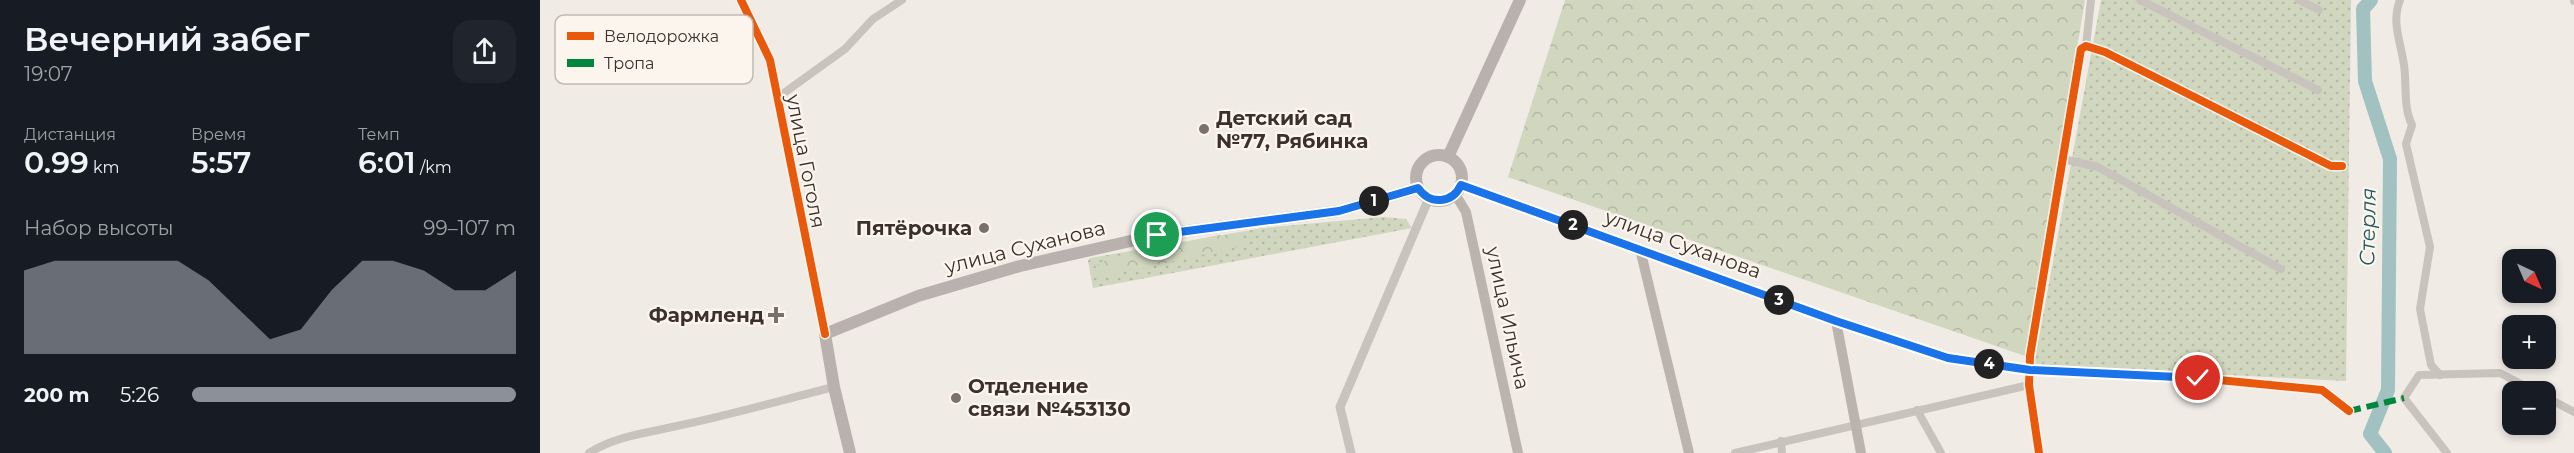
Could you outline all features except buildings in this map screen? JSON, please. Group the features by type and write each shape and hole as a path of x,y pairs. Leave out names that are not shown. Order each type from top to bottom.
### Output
{"main road":[{"path":"1448,157 1520,0"},
{"path":"1438,154 1448,157 1458,164 1461,171 1458,189 1443,200 1429,198 1418,188 1416,173 1424,160 1438,154"},
{"name":"улица Суханова","path":"825,334 918,296 1020,266 1157,235 1339,211 1418,188"},
{"name":"улица Суханова","path":"1458,189 1640,249 1836,321"},
{"name":"улица Ильича","path":"1458,189 1466,212 1518,453"},
{"path":"1640,249 1689,453"},
{"path":"1836,321 1861,453"},
{"name":"улица Гоголя","path":"825,334 834,387 850,453"}],"street":[{"name":"улица Гоголя","path":"741,0 748,15"},
{"path":"777,98 845,49 873,19 902,0"},
{"path":"2086,46 2091,0"},
{"path":"2140,0 2318,90"},
{"path":"2299,0 2319,10"},
{"path":"2400,0 2396,33 2404,64 2407,116 2412,125 2406,144 2430,247 2420,309 2432,365 2440,375"},
{"name":"улица Гоголя","path":"753,25 770,60 825,334"},
{"path":"2039,453 2029,385 2030,356 2081,49 2086,46 2105,52 2331,166 2342,165"},
{"path":"2062,159 2098,167 2282,269"},
{"path":"1351,453 1340,407 1429,198"},
{"name":"улица Суханова","path":"1836,321 1948,358 2030,370 2198,378 2322,390 2349,411"},
{"path":"2447,453 2404,398 2419,375 2500,373 2515,381"},
{"path":"1735,453 2029,385"},
{"path":"589,453 600,446 645,432 676,427 834,387"},
{"path":"2556,402 2574,412"},
{"path":"1917,410 1941,453"},
{"path":"1781,441 1782,453"}],"green space":[{"path":"1565,0 2085,0 2025,356 1508,177"},
{"path":"2101,0 2351,0 2346,381 2034,365"},
{"path":"1383,217 1406,219 1412,228 1093,288 1088,261 1090,258 1263,228"},
{"path":"1219,235 1241,235 1244,240 1242,246 1097,278 1094,273 1096,266 1112,257"}],"waterway":[{"name":"Стерля","path":"2371,0 2363,9 2365,81 2390,159 2388,390 2370,434 2385,453"}],"marked path":[{"path":"2349,411 2404,398"}],"cycle path":[{"path":"741,0 748,15"},
{"path":"753,25 770,60 825,334"},
{"path":"2039,453 2029,385 2030,356 2081,49 2086,46 2105,52 2331,166 2342,166"},
{"path":"1836,321 1948,358 2030,370 2198,378 2322,390 2349,411"}],"place":[{"name":"Детский сад №77, Рябинка","path":"1204,129"},
{"name":"Пятёрочка","path":"984,228"},
{"name":"Фармленд","path":"776,315"},
{"name":"Отделение связи №453130","path":"956,398"}],"route":[{"path":"1157,235 1286,220 1339,211 1418,188 1429,198 1436,201 1443,200 1451,198 1461,185 1836,321 1948,358 2030,370 2198,378"}]}
